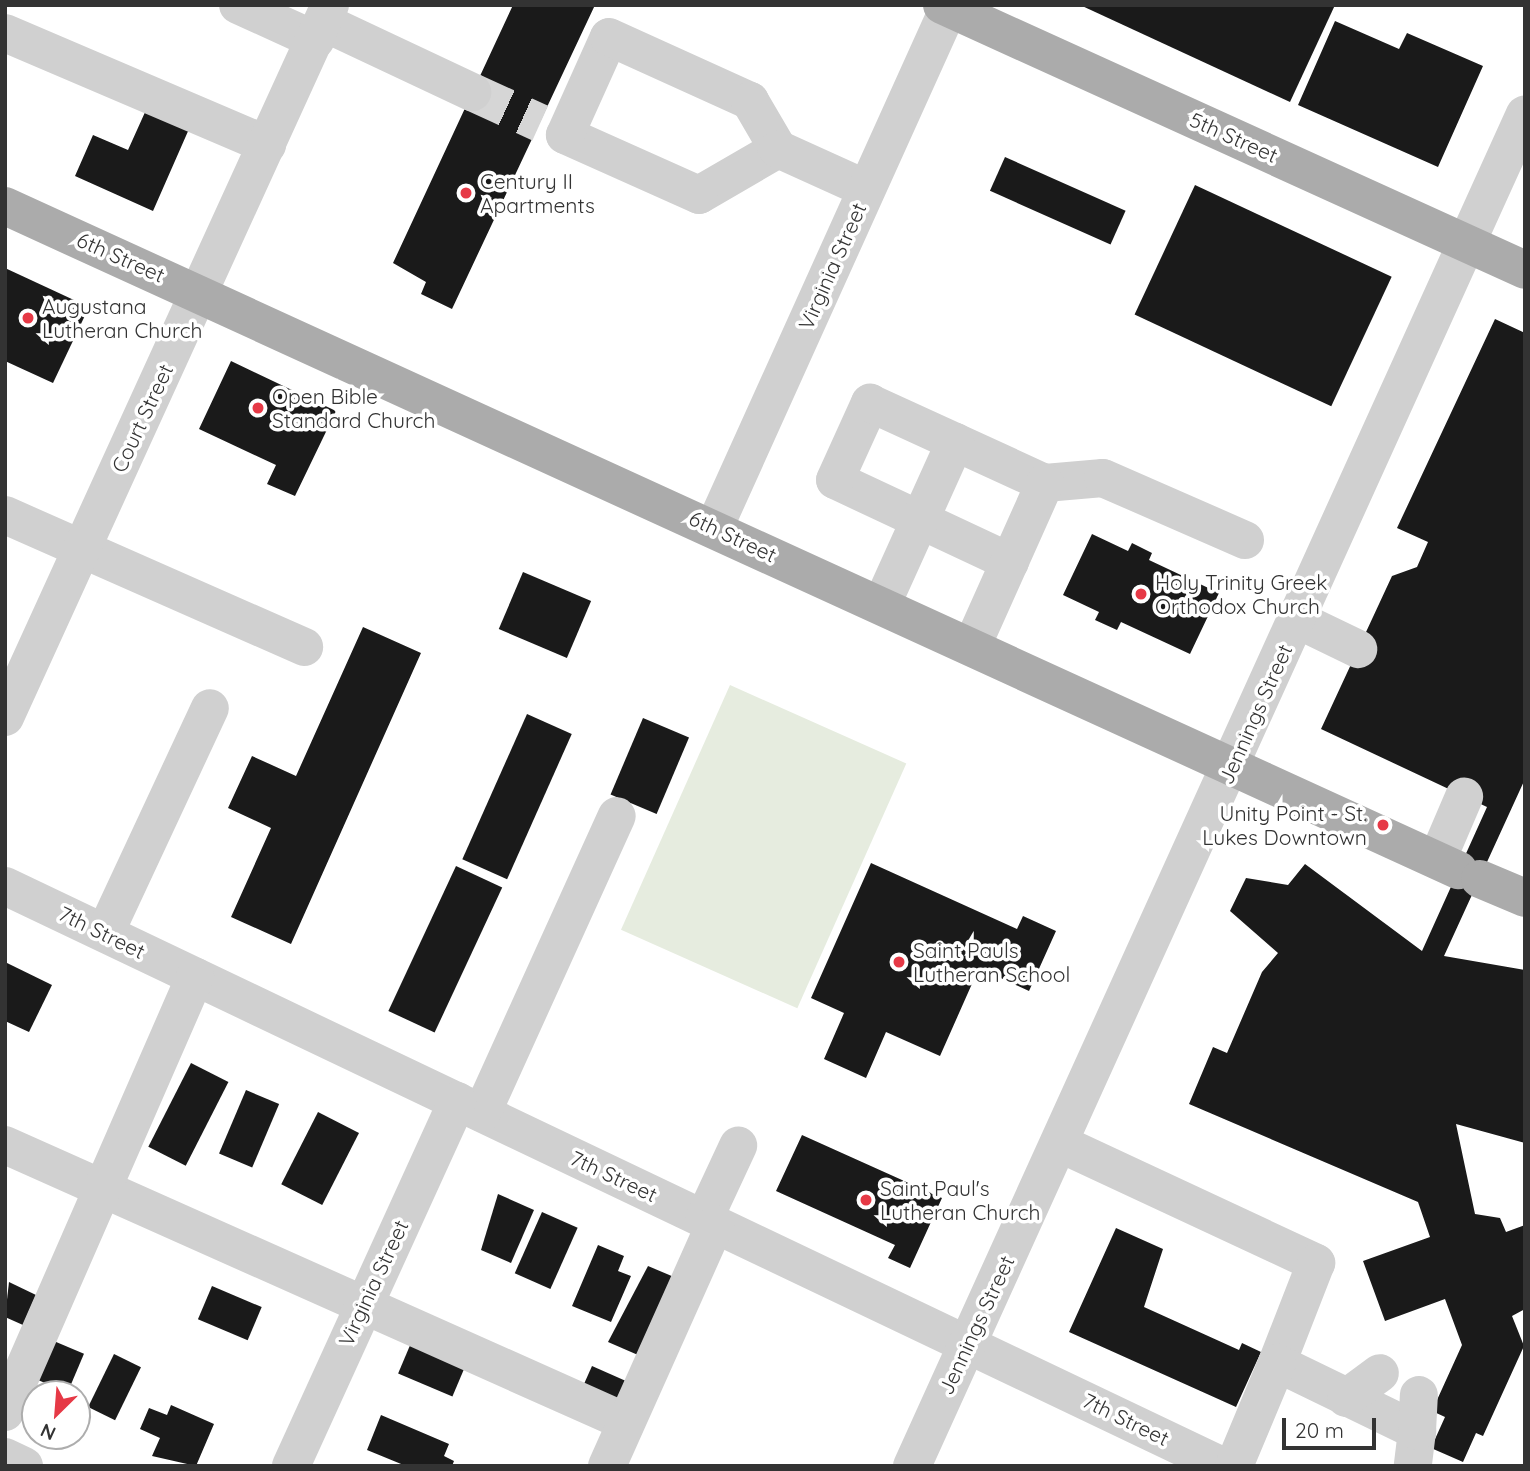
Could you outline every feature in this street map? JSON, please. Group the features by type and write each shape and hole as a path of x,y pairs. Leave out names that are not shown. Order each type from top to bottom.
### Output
{"main road":[{"name":"5th Street","path":"947,6 1525,270"},
{"name":"6th Street","path":"5,206 882,604 1458,870 1525,898"}],"street":[{"path":"238,5 322,23 472,92"},
{"name":"Virginia Street","path":"714,528 947,6"},
{"name":"Court Street","path":"5,717 322,23"},
{"path":"5,33 267,145"},
{"path":"778,149 699,195 552,129 609,37 750,101 778,149 866,189"},
{"name":"Jennings Street","path":"912,1466 1233,765 1525,114"},
{"path":"1010,562 835,480 870,403 1045,483 1103,478 1245,540"},
{"path":"882,604 955,442"},
{"path":"972,646 1045,483"},
{"path":"5,515 304,647"},
{"path":"1298,621 1358,649"},
{"path":"106,933 209,708"},
{"path":"1458,870 1464,797"},
{"name":"Virginia Street","path":"291,1466 362,1305 469,1107 617,816"},
{"name":"7th Street","path":"5,886 1223,1466"},
{"path":"5,1412 105,1189 195,976"},
{"path":"1059,1143 1316,1263 1234,1466"},
{"path":"5,1145 626,1422"},
{"path":"607,1466 738,1146"},
{"path":"1277,1363 1416,1431"},
{"path":"1346,1398 1380,1373"},
{"path":"5,1457 23,1466"}],"shaded area":[{"path":"730,685 906,764 797,1008 621,930"}],"building":[{"name":"Century II Apartments","path":"513,5 595,5 452,309 421,294 426,282 393,263"},
{"path":"1080,5 1335,5 1290,102"},
{"path":"1335,21 1399,49 1407,33 1483,66 1438,167 1298,105"},
{"path":"146,110 189,129 153,211 75,176 93,135 128,150"},
{"path":"1005,157 1126,211 1111,244 990,191"},
{"path":"1195,185 1392,277 1331,406 1135,315"},
{"path":"5,268 89,307 53,383 5,361"},
{"path":"1495,319 1525,333 1525,779 1444,956 1525,970 1525,1143 1456,1124 1475,1214 1500,1218 1506,1232 1525,1225 1525,1309 1512,1316 1524,1346 1483,1436 1476,1433 1463,1462 1431,1448 1445,1417 1432,1411 1462,1345 1445,1299 1385,1321 1363,1261 1430,1237 1418,1202 1189,1104 1213,1047 1227,1053 1262,972 1278,953 1230,911 1246,878 1288,885 1305,864 1422,951 1487,807 1321,729 1392,576 1417,567 1428,542 1397,528"},
{"path":"231,361 336,411 295,496 267,484 276,465 199,429"},
{"name":"Holy Trinity Greek Orthodox Church","path":"1092,534 1128,551 1132,543 1152,553 1149,560 1219,593 1190,654 1121,622 1117,630 1095,620 1099,612 1063,595"},
{"path":"523,572 591,601 567,658 499,629"},
{"path":"363,627 421,653 291,944 231,917 271,828 228,808 252,756 296,776"},
{"path":"527,714 572,734 507,879 462,859"},
{"path":"643,718 689,738 657,814 611,794"},
{"path":"871,863 1017,929 1023,916 1056,931 1029,991 979,968 940,1056 886,1032 866,1078 824,1059 844,1013 811,998"},
{"path":"456,866 502,888 435,1033 388,1011"},
{"path":"5,962 52,985 29,1032 5,1021"},
{"path":"191,1063 228,1082 186,1166 148,1147"},
{"path":"246,1090 279,1104 252,1168 219,1154"},
{"path":"318,1112 359,1133 322,1205 281,1184"},
{"path":"802,1135 942,1198 910,1268 888,1258 895,1245 776,1191"},
{"path":"498,1194 534,1210 511,1263 481,1250"},
{"path":"542,1212 578,1228 550,1289 515,1273"},
{"path":"1116,1228 1163,1249 1144,1307 1239,1350 1242,1343 1261,1352 1236,1407 1069,1332"},
{"path":"598,1245 624,1256 618,1271 631,1276 611,1322 572,1306"},
{"path":"648,1266 674,1277 638,1355 608,1342"},
{"path":"9,1282 36,1295 23,1325 5,1317"},
{"path":"212,1286 262,1307 248,1340 198,1319"},
{"path":"49,1339 84,1354 73,1380 33,1378"},
{"path":"411,1343 465,1366 452,1396 398,1373"},
{"path":"114,1354 141,1367 115,1420 91,1408 91,1401"},
{"path":"592,1366 628,1382 615,1411 579,1395"},
{"path":"171,1405 214,1424 196,1466 152,1456 160,1438 140,1429 149,1408 167,1415"},
{"path":"381,1415 449,1444 444,1456 454,1461 452,1466 406,1466 367,1450"}],"tunnel":[{"path":"472,92 540,123"}],"place":[{"name":"Century II Apartments","path":"466,193"},
{"name":"Augustana Lutheran Church","path":"28,318"},
{"name":"Open Bible Standard Church","path":"258,408"},
{"name":"Holy Trinity Greek Orthodox Church","path":"1141,594"},
{"name":"Unity Point - St. Lukes Downtown","path":"1383,825"},
{"name":"Saint Pauls Lutheran School","path":"899,962"},
{"name":"Saint Paul's Lutheran Church","path":"866,1200"}]}
